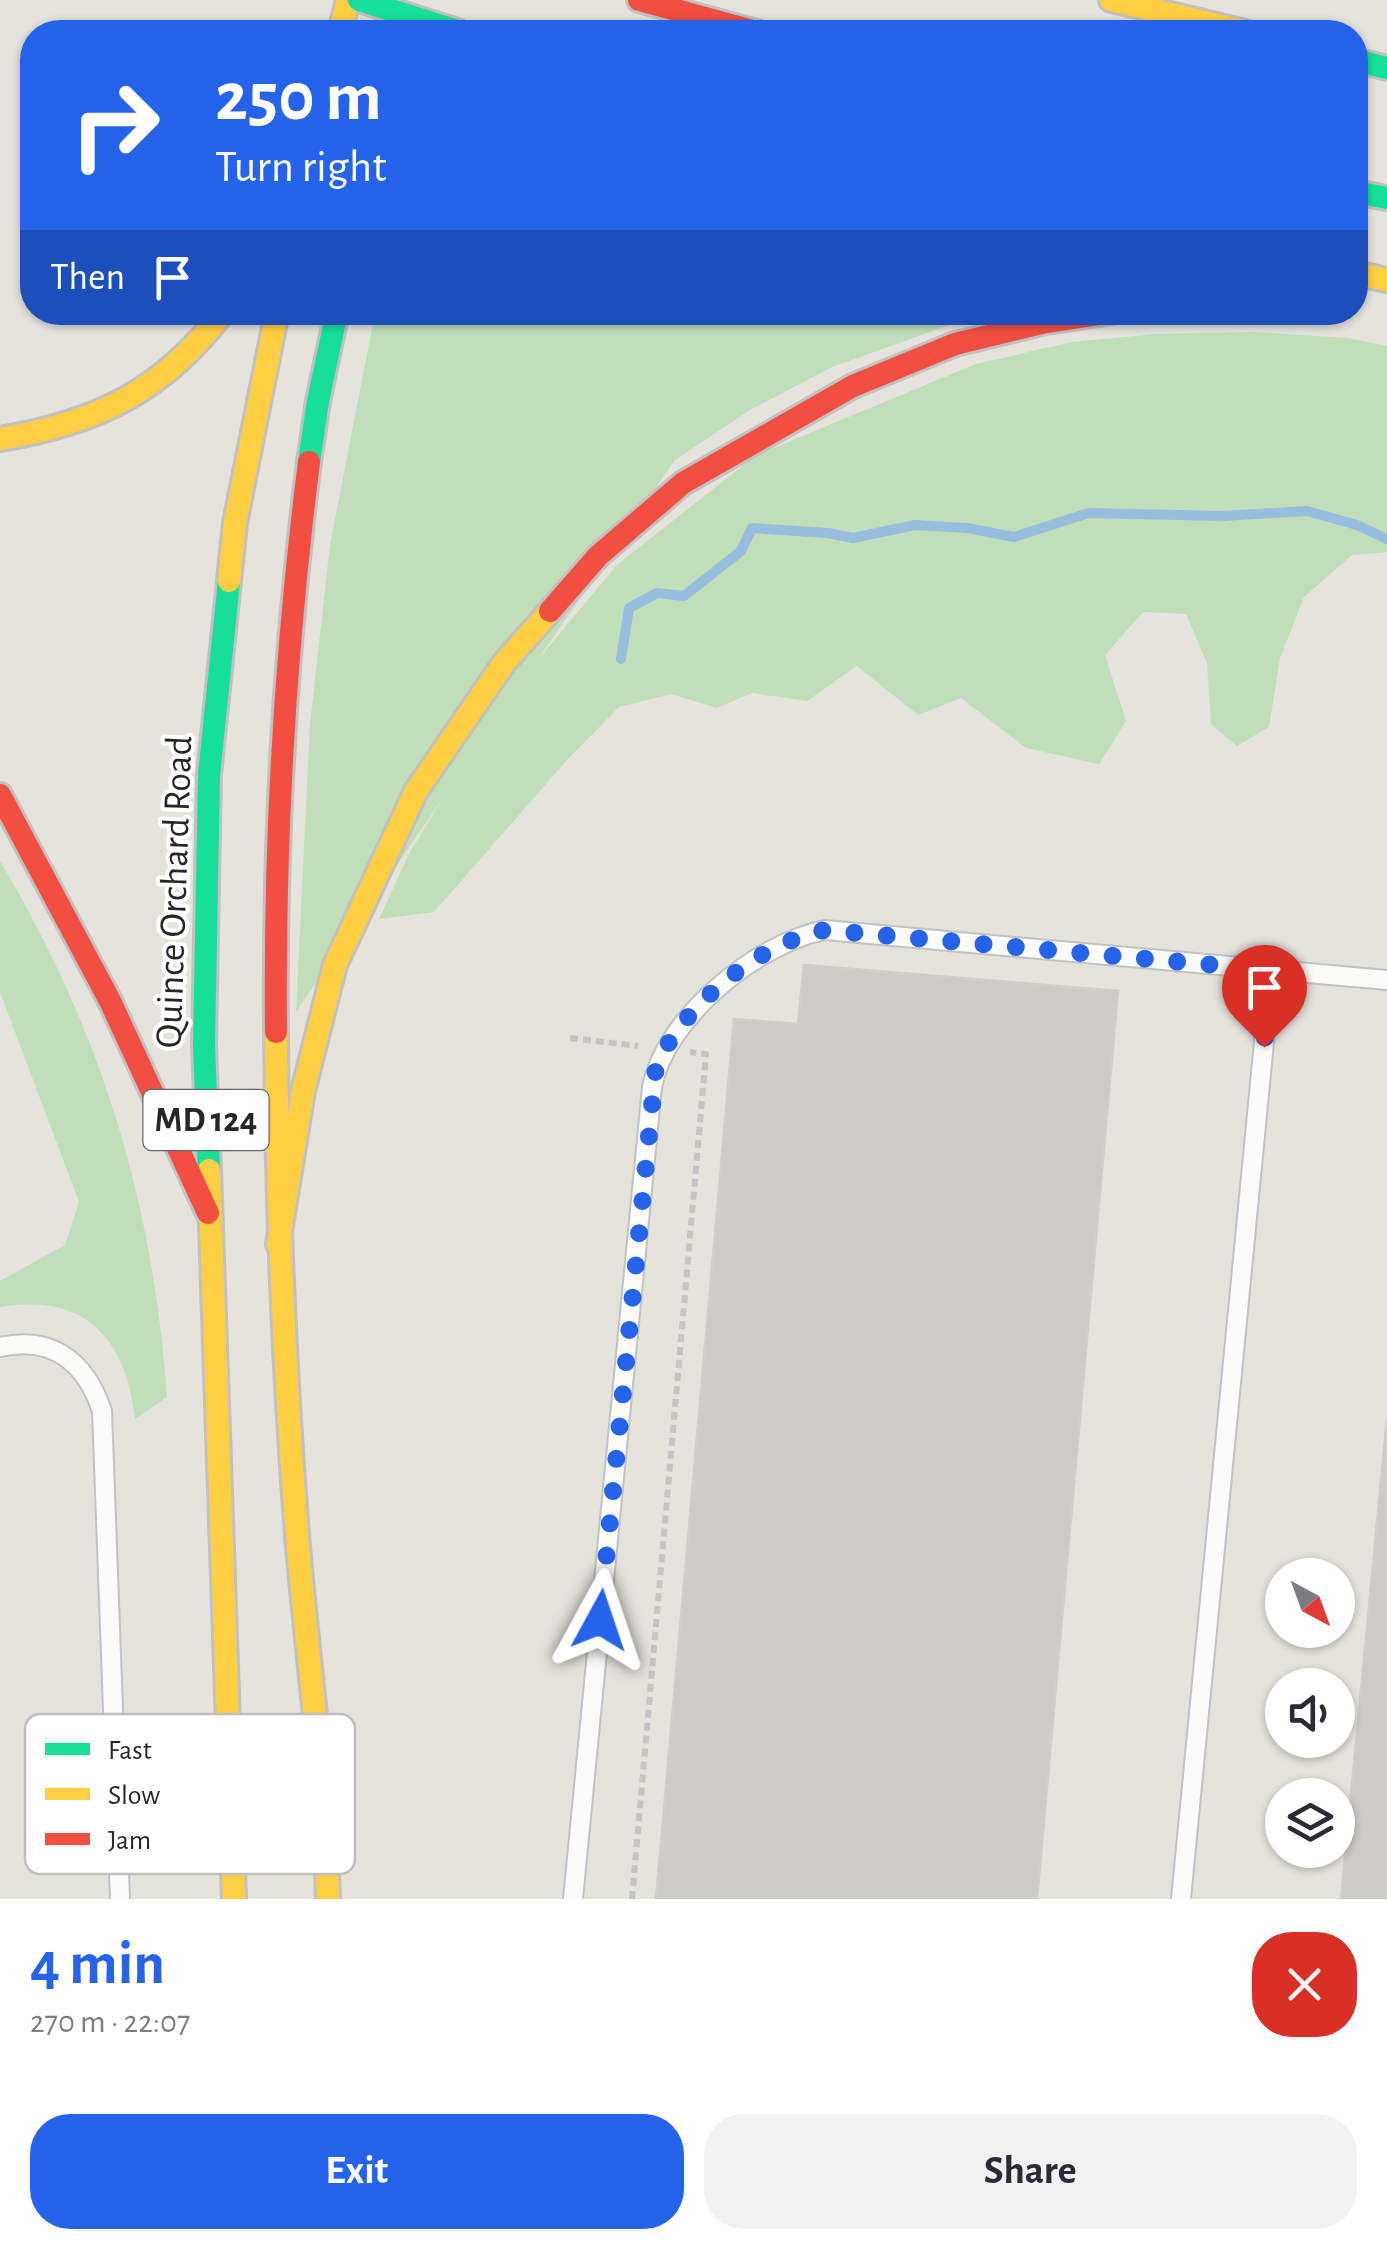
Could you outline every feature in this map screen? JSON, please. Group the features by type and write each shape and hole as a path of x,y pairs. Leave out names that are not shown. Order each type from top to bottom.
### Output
{"main road":[{"path":"359,0 422,20"},
{"path":"639,0 712,20"},
{"path":"1110,0 1195,20"},
{"path":"0,440 48,433 100,416 169,374 212,325"},
{"name":"Quince Orchard Road","path":"229,1714 204,1046 209,776 235,523 274,325"},
{"name":"MD 124","path":"312,1714 278,1244 279,835 290,606 313,427 333,325"},
{"path":"278,1244 303,1091 335,965 416,790 504,663 598,556 683,484 853,386 956,344 1034,325"},
{"path":"0,795 55,888 142,1060 208,1212"},
{"name":"Quince Orchard Road","path":"233,1874 234,1899"},
{"name":"MD 124","path":"326,1874 328,1899"}],"lane":[{"path":"572,1899 652,1088 656,1066 676,1031 750,962 800,935 825,930 1387,980"},
{"path":"1180,1899 1271,970"},
{"path":"0,1347 18,1343 39,1345 79,1367 94,1385 102,1411 113,1714"},
{"path":"119,1874 120,1899"}],"path":[{"path":"570,1038 638,1046"},
{"path":"632,1899 706,1054 673,1050"}],"green space":[{"path":"373,325 949,325 832,367 750,410 675,460 296,1012 310,724 330,545"},
{"path":"1253,332 1348,338 1387,346 1387,552 1352,555 1304,597 1280,658 1269,727 1237,746 1211,724 1207,663 1186,614 1143,612 1105,655 1126,721 1099,764 1026,748 961,698 918,715 857,666 807,701 752,693 717,708 671,694 619,707 567,760 434,912 379,919 410,852 500,705 617,565 755,456 976,364 1072,342 1157,334"},
{"path":"0,861 36,925 94,1053 135,1186 160,1324 167,1397 135,1419 122,1366 96,1328 78,1315 56,1307 0,1307 0,1281 65,1245 79,1202 0,992"}],"building":[{"path":"804,965 1118,991 1037,1899 656,1899 734,1019 798,1024"},
{"path":"1387,1418 1387,1899 1341,1899 1344,1868 1355,1868 1355,1753"}],"waterway":[{"path":"621,659 629,608 657,593 684,596 741,551 752,528 853,538 915,525 967,528 1014,537 1089,513 1223,516 1307,511 1357,525 1387,539"}],"traffic: fast":[{"path":"359,0 423,20"},
{"path":"1368,63 1387,68"},
{"path":"1368,194 1387,198"},
{"path":"309,462 334,325"},
{"path":"209,1170 204,1046 209,775 229,581"}],"traffic: slow":[{"path":"343,20 348,0"},
{"path":"1111,0 1195,20"},
{"path":"1368,276 1387,280"},
{"path":"0,439 67,424 125,399 176,363 212,325"},
{"path":"229,581 235,523 274,325"},
{"path":"278,1244 303,1091 335,965 416,791 504,663 550,611"},
{"path":"276,1032 288,1409 314,1714"},
{"path":"209,1170 228,1714"},
{"path":"233,1874 234,1899"},
{"path":"327,1874 328,1899"}],"traffic: jam":[{"path":"639,0 713,20"},
{"path":"550,611 598,556 683,483 853,386 955,344 1034,325"},
{"path":"276,1032 283,746 309,462"},
{"path":"0,795 110,1001 208,1213"}],"route":[{"path":"600,1620 656,1066 690,1014 750,962 774,946 825,930 1271,970 1264,1047"}]}
